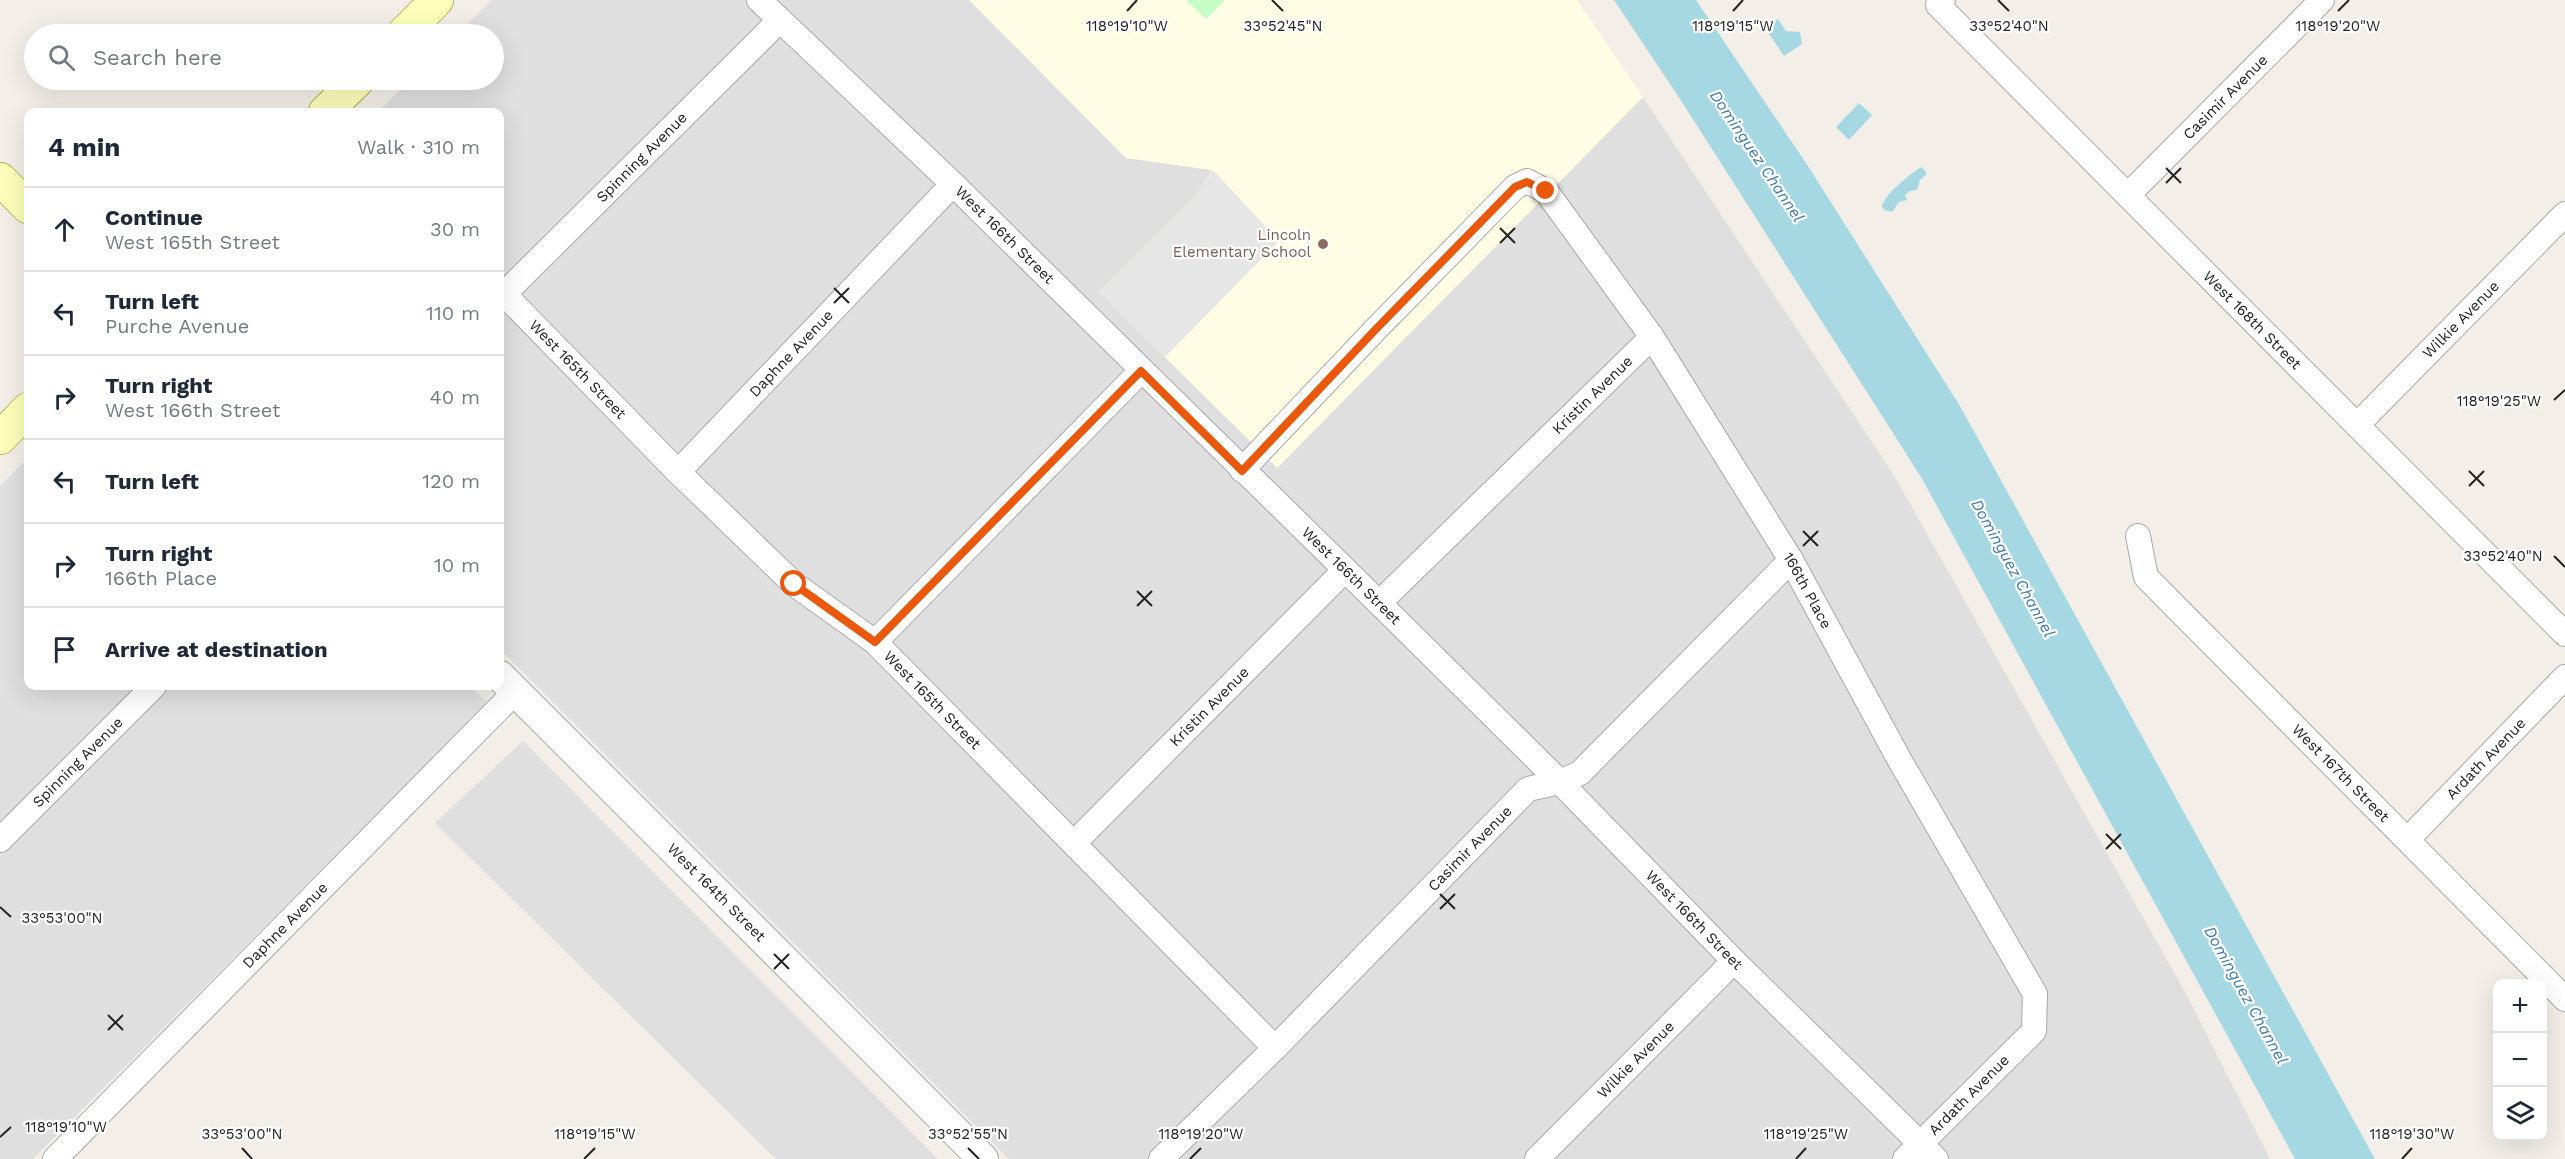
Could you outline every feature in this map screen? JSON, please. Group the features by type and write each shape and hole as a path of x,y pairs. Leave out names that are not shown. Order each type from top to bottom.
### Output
{"main road":[{"path":"413,24 437,0"},
{"path":"329,108 348,90"},
{"path":"0,178 24,203"},
{"path":"0,438 24,413"}],"street":[{"name":"West 166th Street","path":"759,0 953,184 1242,471 1379,603 1560,783 1920,1154"},
{"name":"Casimir Avenue","path":"2128,195 2322,0"},
{"name":"West 168th Street","path":"1940,2 2128,195 2565,634"},
{"name":"Spinning Avenue","path":"504,290 779,21"},
{"name":"166th Place","path":"1242,471 1448,254 1515,187 1527,182 1546,191 1652,337 1791,560 1899,759 2035,994 2034,1031"},
{"name":"Daphne Avenue","path":"678,472 953,184"},
{"name":"Wilkie Avenue","path":"2357,425 2565,214"},
{"name":"West 165th Street","path":"504,294 678,472 794,584 875,642 1275,1048"},
{"name":"Kristin Avenue","path":"1379,603 1652,337"},
{"path":"875,642 1141,371"},
{"name":"West 167th Street","path":"2138,536 2146,577 2408,838 2565,999"},
{"name":"Casimir Avenue","path":"1161,1159 1275,1048 1528,789 1560,783 1580,773 1791,560"},
{"name":"Kristin Avenue","path":"1074,843 1344,571"},
{"name":"Ardath Avenue","path":"2408,838 2565,677"},
{"name":"West 164th Street","path":"507,684 983,1159"},
{"name":"Spinning Avenue","path":"0,840 150,690"},
{"name":"Daphne Avenue","path":"55,1159 501,690"},
{"name":"Wilkie Avenue","path":"1537,1159 1734,961"},
{"name":"Ardath Avenue","path":"1920,1154 2034,1031"}],"shaded area":[{"path":"492,0 969,0 1126,158 1213,170 1196,196 1277,468 1643,97 1895,477 2185,992 2270,1159 1009,1159 504,653 504,108 381,108 400,90 504,90 504,24 467,24"},
{"name":"Lincoln Elementary School","path":"969,0 1577,0 1643,97 1277,468 1099,292 1196,196 1212,170 1126,158"},
{"path":"1213,170 1279,241 1165,357 1099,292 1196,196"},
{"path":"24,462 24,690 474,690 488,703 33,1159 0,1159 0,486"},
{"path":"523,741 938,1159 776,1159 435,823"}],"green space":[{"path":"1186,0 1225,0 1206,19"}],"water":[{"name":"Dominguez Channel","path":"1614,0 1696,0 1806,163 1960,406 2375,1159 2295,1159 1921,477 1680,99"},
{"path":"1778,19 1786,31 1800,32 1802,44 1784,56 1765,28"},
{"path":"1859,103 1872,115 1849,140 1836,127"},
{"path":"1921,167 1926,171 1926,175 1920,180 1917,190 1905,195 1907,200 1899,202 1892,212 1884,210 1882,206 1884,201 1893,190"}],"place":[{"name":"Lincoln Elementary School","path":"1323,244"}],"route":[{"path":"794,584 875,642 1141,371 1242,471 1448,254 1515,187 1527,182 1546,191"}]}
